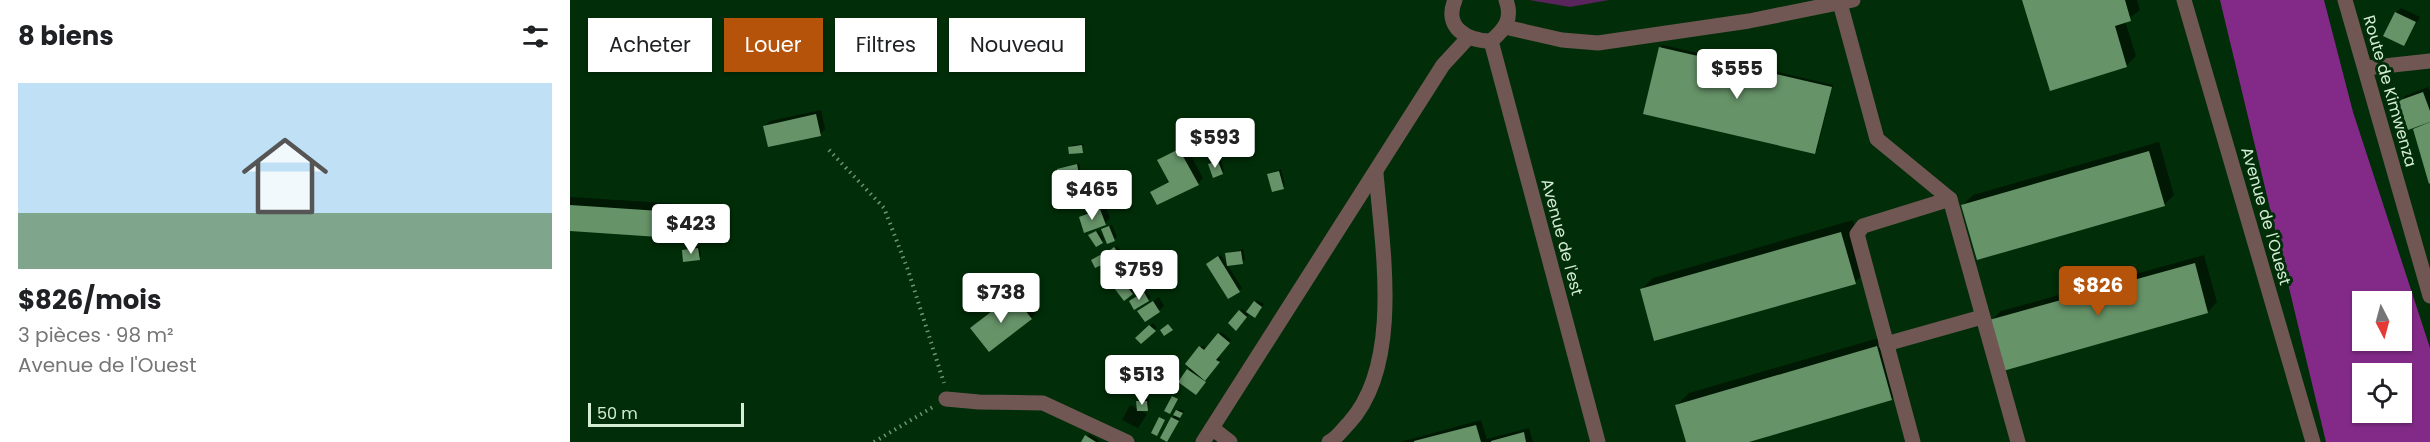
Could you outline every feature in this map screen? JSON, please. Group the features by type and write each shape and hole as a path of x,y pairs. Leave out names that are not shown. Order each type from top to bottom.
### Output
{"street":[{"path":"1455,0 1452,13 1459,32 1468,38 1491,41 1505,27 1509,9 1506,0"},
{"name":"Avenue de l'Ouest","path":"2184,0 2313,442"},
{"name":"Route de Kimwenza","path":"2345,0 2430,296"},
{"path":"1505,27 1562,40 1598,43 1749,21 1846,1 1877,139 1950,199 2018,442"},
{"path":"1203,442 1443,65 1468,38"},
{"name":"Avenue de l'est","path":"1491,41 1598,442"},
{"path":"2366,68 2430,60"},
{"path":"1329,442 1358,413 1374,377 1382,343 1384,309 1376,172"},
{"path":"1913,442 1857,241 1859,229 1950,199"},
{"path":"1886,344 1982,317"},
{"path":"946,399 1043,403 1127,442"},
{"path":"1212,428 1230,442"}],"path":[{"path":"829,150 884,208 927,327 946,399 874,442"}],"shaded area":[{"path":"1529,0 1609,0 1570,7"},
{"path":"2220,0 2324,0 2353,112 2411,291 2352,291 2352,351 2412,351 2412,293 2430,348 2430,442 2326,442"}],"building":[{"path":"2022,0 2125,0 2131,21 2115,26 2127,67 2050,91"},
{"path":"2395,12 2416,22 2404,46 2383,36"},
{"path":"1659,47 1832,87 1815,154 1643,114"},
{"path":"2423,92 2430,111 2430,122 2408,130 2398,101"},
{"path":"816,114 821,136 768,147 763,126"},
{"path":"2430,122 2430,183 2429,184 2413,129"},
{"path":"1082,145 1083,153 1069,154 1068,147"},
{"path":"1179,149 1199,185 1157,205 1150,192 1169,182 1157,160"},
{"path":"2149,151 2165,206 1977,260 1961,205"},
{"path":"1218,161 1223,174 1213,178 1208,164"},
{"path":"1077,164 1080,179 1060,184 1057,169"},
{"path":"1279,171 1284,189 1272,192 1267,174"},
{"path":"570,205 690,213 688,239 570,231"},
{"path":"1100,209 1106,225 1084,233 1079,217"},
{"path":"1109,226 1115,241 1107,244 1101,229"},
{"path":"1096,231 1103,243 1096,247 1088,235"},
{"path":"1841,232 1856,284 1654,341 1640,289"},
{"path":"1114,247 1125,261 1115,268 1105,254"},
{"path":"698,248 700,260 683,262 682,250"},
{"path":"1241,251 1243,264 1227,266 1225,253"},
{"path":"1100,255 1104,264 1095,268 1091,260"},
{"path":"1218,256 1240,292 1228,299 1206,264"},
{"path":"1131,261 1141,276 1132,283 1121,269"},
{"path":"2195,263 2208,313 2003,371 1989,320"},
{"path":"1119,277 1133,294 1124,301 1111,284"},
{"path":"1144,292 1149,301 1134,310 1129,301"},
{"path":"1013,295 1032,319 989,352 970,328"},
{"path":"1153,301 1160,312 1145,322 1137,311"},
{"path":"1254,301 1262,307 1255,318 1246,312"},
{"path":"1239,310 1247,317 1236,331 1228,323"},
{"path":"1168,324 1173,330 1164,336 1160,330"},
{"path":"1149,325 1156,331 1141,344 1135,338"},
{"path":"1218,333 1230,343 1216,360 1220,362 1205,381 1185,364 1199,346 1204,350"},
{"path":"1877,346 1892,400 1749,442 1686,442 1675,405"},
{"path":"1187,369 1206,382 1196,395 1178,382"},
{"path":"1172,396 1178,399 1170,414 1164,411"},
{"path":"1136,401 1147,401 1148,411 1137,411"},
{"path":"1176,410 1183,413 1180,418 1173,415"},
{"path":"1159,417 1165,420 1157,436 1151,433"},
{"path":"1171,417 1179,421 1167,442 1160,438"},
{"path":"1476,425 1481,442 1414,442 1414,441"},
{"path":"1524,432 1526,442 1491,442 1491,441"},
{"path":"1085,435 1096,442 1081,442"}]}
